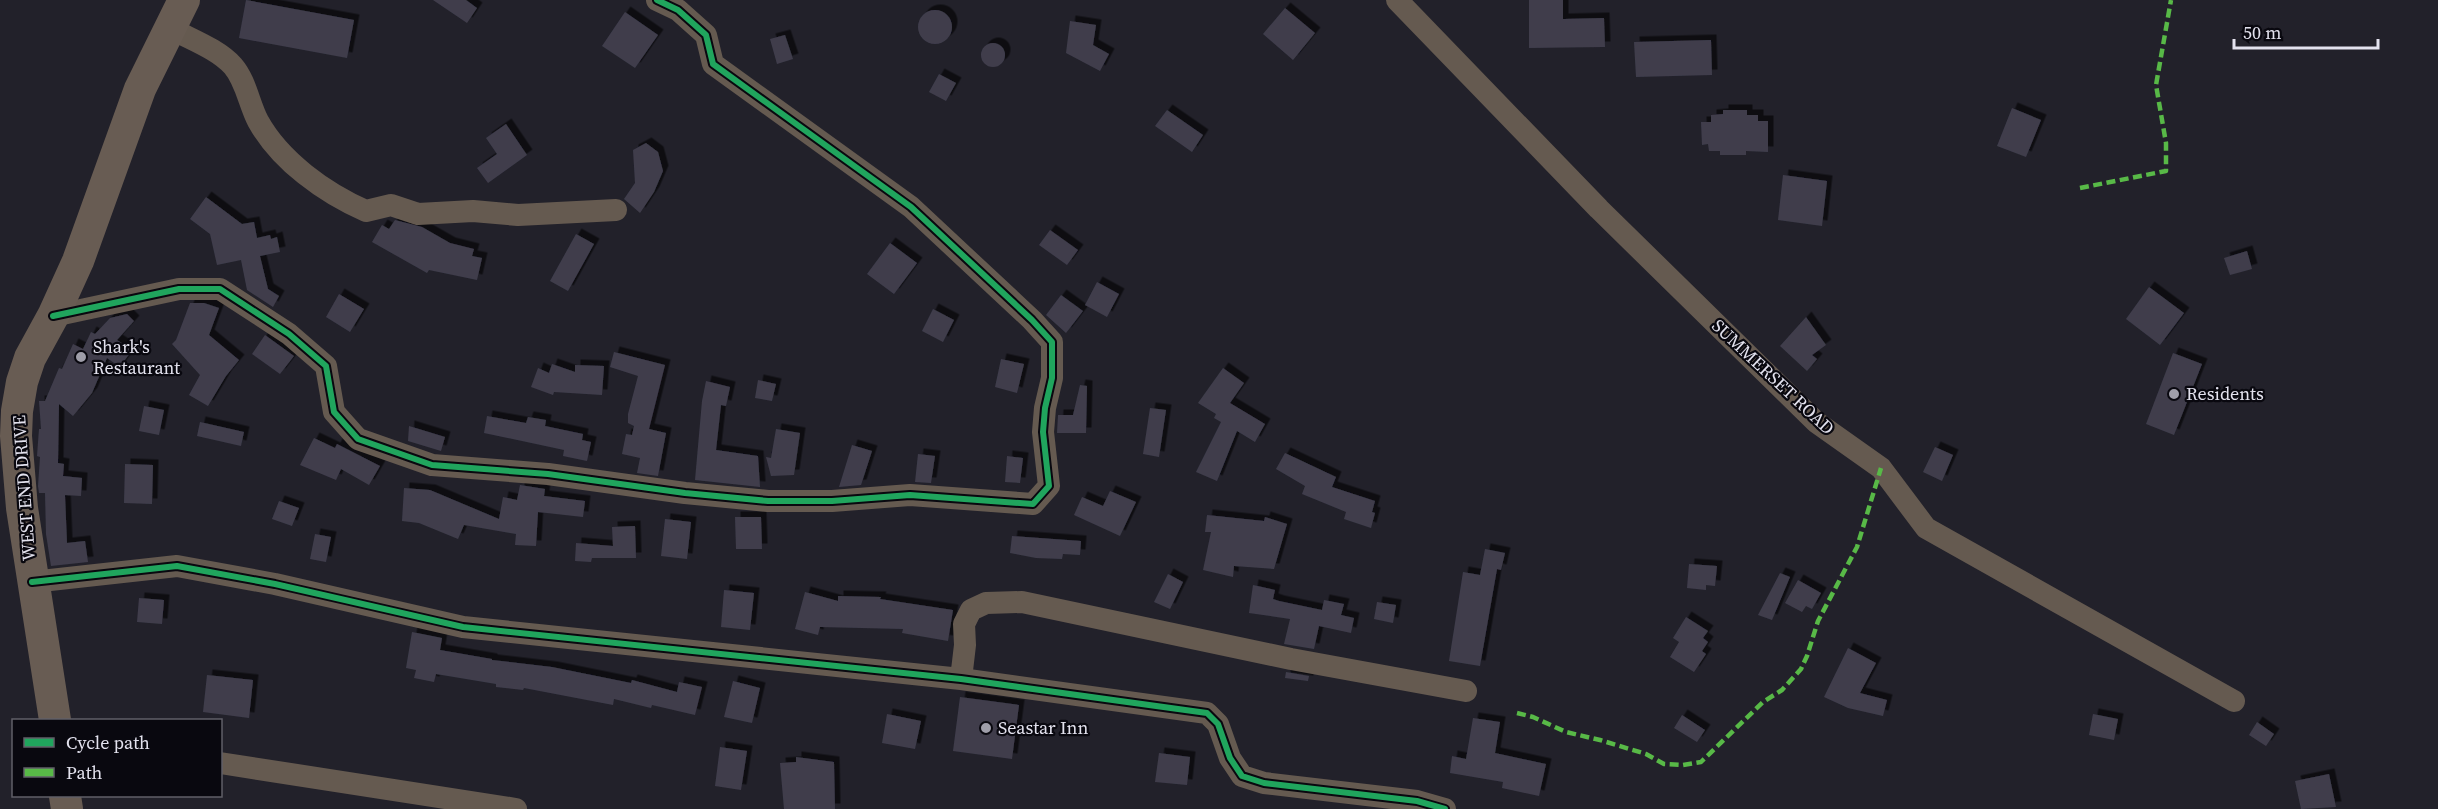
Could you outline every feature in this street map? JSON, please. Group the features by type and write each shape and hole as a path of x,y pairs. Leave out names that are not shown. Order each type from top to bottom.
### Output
{"main road":[{"name":"WEST END DRIVE","path":"55,719 32,582 21,498 16,436 22,382 30,358 53,316 78,261 141,89 184,0"}],"street":[{"path":"53,316 179,289 220,289 290,334 326,366 334,412 358,439 432,465 548,474 685,493 768,501 832,501 910,495 1033,504 1049,486 1043,432 1045,408 1052,378 1052,342 1032,320 910,207 713,64 706,35 678,10 657,0"},
{"name":"SUMMERSET ROAD","path":"1397,0 1599,209 1807,414 1881,468 1926,528 2234,701"},
{"path":"170,28 219,55 233,66 258,121 270,140 290,161 346,202 366,212 391,205 418,214 473,211 518,215 616,210"},
{"path":"32,582 177,567 274,584 463,627 961,679 1207,713 1218,724 1230,758 1242,776 1264,783 1417,801 1445,809"},
{"path":"961,679 965,645 964,624 971,610 986,603 1022,602 1291,659 1466,691"},
{"path":"222,763 516,809"}],"building":[{"path":"246,0 354,20 347,58 239,38"},
{"path":"433,0 466,0 477,8 467,23"},
{"path":"1529,0 1563,0 1563,19 1604,18 1605,47 1529,48"},
{"path":"1285,8 1315,33 1293,60 1263,34"},
{"path":"935,10 947,15 952,27 947,39 935,44 923,39 918,27 923,15"},
{"path":"625,12 658,35 635,68 602,46"},
{"path":"1070,21 1096,25 1093,45 1109,54 1100,71 1066,53"},
{"path":"785,35 793,59 777,64 770,39"},
{"path":"1711,40 1712,75 1636,77 1634,42"},
{"path":"993,43 1002,46 1005,55 1002,64 993,67 984,64 981,55 984,46"},
{"path":"939,74 956,83 946,101 929,92"},
{"path":"2012,108 2041,120 2026,157 1997,146"},
{"path":"1167,110 1203,135 1192,152 1155,126"},
{"path":"1723,110 1747,110 1747,115 1758,115 1758,121 1768,121 1768,152 1746,151 1746,155 1720,155 1720,151 1709,151 1708,144 1702,145 1701,122 1711,122 1711,115 1723,114"},
{"path":"506,124 527,155 488,183 477,168 497,154 486,138"},
{"path":"646,143 658,152 663,171 654,192 640,213 624,199 635,183 633,150"},
{"path":"1783,175 1827,181 1822,226 1778,220"},
{"path":"206,197 242,224 254,222 257,238 270,235 271,239 277,237 280,252 260,256 268,289 279,296 273,307 247,290 241,260 217,265 210,234 190,219"},
{"path":"395,220 422,227 450,243 474,249 472,256 482,258 477,280 429,270 427,273 372,242 382,225 389,229"},
{"path":"1050,230 1078,250 1067,265 1039,245"},
{"path":"576,234 594,244 568,291 550,281"},
{"path":"890,243 917,263 894,294 867,274"},
{"path":"2247,251 2252,269 2230,275 2224,258"},
{"path":"1097,282 1119,294 1107,317 1085,305"},
{"name":"Residents","path":"2149,287 2184,313 2160,345 2126,319"},
{"path":"339,294 364,309 350,332 326,317"},
{"path":"1061,295 1083,311 1066,333 1046,315"},
{"path":"190,303 204,303 219,308 209,335 239,360 226,376 208,406 189,395 200,375 172,344 176,340"},
{"path":"933,309 954,320 943,342 922,331"},
{"path":"127,314 134,321 117,340 132,350 120,367 107,358 92,393 73,416 59,404 58,463 64,464 63,476 82,478 81,496 65,495 67,543 85,541 88,562 51,566 46,534 45,493 39,493 38,486 40,457 37,456 39,429 41,429 39,401 45,401 59,368 62,369 73,344 83,349 91,332 95,334 110,318"},
{"path":"1806,317 1826,345 1812,355 1817,359 1807,371 1780,346"},
{"path":"265,335 294,356 280,374 252,354"},
{"path":"614,352 665,365 649,429 666,433 658,476 637,473 640,458 622,454 626,434 632,435 634,426 628,423 628,414 638,376 610,367"},
{"name":"Residents","path":"2173,353 2202,364 2174,435 2146,424"},
{"path":"1001,359 1024,364 1017,393 995,387"},
{"path":"552,364 575,372 575,365 604,366 602,395 554,392 553,395 531,387 538,368 549,373"},
{"path":"1223,368 1244,383 1230,403 1265,424 1255,442 1237,431 1217,481 1196,472 1221,422 1214,418 1216,414 1198,403"},
{"path":"758,380 776,384 772,401 755,398"},
{"path":"706,381 730,387 726,406 721,405 716,450 758,456 760,487 695,480"},
{"path":"1080,385 1087,386 1086,433 1057,433 1058,415 1073,415"},
{"path":"144,406 164,410 159,435 139,431"},
{"path":"1150,408 1166,410 1159,457 1143,454"},
{"path":"487,416 526,423 528,417 546,420 545,426 583,434 582,440 591,442 587,461 563,456 564,450 484,433"},
{"path":"200,422 244,432 241,446 197,436"},
{"path":"409,426 445,437 441,451 408,441"},
{"path":"776,429 800,433 794,475 771,476 766,457 771,458"},
{"path":"314,438 335,448 337,444 380,466 369,485 341,469 336,480 300,465"},
{"path":"852,445 872,451 861,485 839,487"},
{"path":"1935,447 1953,455 1942,481 1923,472"},
{"path":"1285,453 1336,477 1332,487 1375,501 1371,528 1344,519 1346,512 1302,494 1305,486 1276,469"},
{"path":"918,454 935,456 931,483 915,482"},
{"path":"1007,456 1023,458 1020,483 1005,482"},
{"path":"125,464 153,465 152,504 124,503"},
{"path":"520,485 545,489 544,496 585,501 583,517 538,512 536,546 515,545 516,534 464,525 458,539 419,523 402,521 404,488 430,490 499,519 503,497 517,500"},
{"path":"1110,491 1136,502 1120,536 1074,515 1082,497 1103,506"},
{"path":"279,501 299,508 292,526 272,519"},
{"path":"1207,515 1264,521 1265,517 1287,524 1274,569 1234,566 1233,577 1203,570 1211,532 1205,532"},
{"path":"735,517 761,517 762,549 736,549"},
{"path":"665,519 691,522 687,559 661,556"},
{"path":"635,526 636,558 592,558 591,562 575,561 576,543 613,546 612,527"},
{"path":"315,534 331,537 326,562 310,559"},
{"path":"1012,536 1081,541 1080,555 1063,554 1062,559 1036,558 1010,553"},
{"path":"1485,549 1505,553 1501,570 1497,569 1480,666 1449,661 1463,572 1480,575"},
{"path":"1689,564 1717,566 1715,586 1706,585 1706,590 1687,588"},
{"path":"1780,573 1790,577 1772,620 1758,615"},
{"path":"1168,574 1183,582 1170,609 1154,602"},
{"path":"1798,580 1821,593 1812,609 1806,606 1802,612 1785,603"},
{"path":"1253,585 1275,590 1273,599 1322,610 1324,600 1344,604 1341,615 1354,618 1351,633 1319,626 1314,649 1284,644 1290,619 1249,613"},
{"path":"724,590 754,593 750,630 721,627"},
{"path":"805,592 838,601 838,596 881,597 880,599 953,610 948,641 902,633 903,629 820,627 818,635 795,629"},
{"path":"139,598 164,600 162,624 137,622"},
{"path":"1377,602 1396,605 1393,623 1374,619"},
{"path":"1686,617 1708,631 1703,638 1708,642 1702,651 1706,654 1694,672 1670,657 1679,642 1673,638"},
{"path":"412,632 442,638 440,650 492,660 552,667 631,683 632,680 677,692 679,682 702,687 695,715 614,699 613,705 524,688 523,690 496,687 496,684 436,674 434,682 414,678 416,670 406,668"},
{"path":"1848,648 1876,663 1860,693 1887,700 1883,716 1848,708 1824,697"},
{"path":"1286,672 1309,676 1308,681 1285,678"},
{"path":"207,675 253,680 249,718 203,712"},
{"path":"733,681 760,688 752,723 724,717"},
{"name":"Seastar Inn","path":"960,697 1019,705 1012,759 953,751"},
{"path":"887,714 921,721 915,749 882,743"},
{"path":"2093,714 2118,719 2114,740 2089,735"},
{"path":"1682,715 1705,730 1697,742 1674,728"},
{"path":"1473,718 1500,722 1495,753 1546,764 1539,796 1502,788 1503,782 1450,773 1452,756 1466,759"},
{"path":"2257,722 2274,734 2266,746 2249,735"},
{"path":"720,747 747,751 741,790 715,786"},
{"path":"1159,753 1190,757 1187,785 1155,782"},
{"path":"796,757 834,762 835,809 784,809 780,763 796,762"},
{"path":"2329,774 2336,807 2301,809 2295,781"}],"marked path":[{"path":"2080,188 2166,171 2166,143 2156,85 2171,0"},
{"path":"1517,713 1533,717 1566,732 1646,754 1664,764 1683,765 1701,762 1763,702 1782,690 1801,669 1818,621 1857,547 1881,468"}],"cycle path":[{"path":"53,316 179,289 220,289 289,334 326,366 334,412 358,439 432,465 548,474 685,493 768,501 832,501 910,495 1033,504 1049,486 1043,432 1045,408 1052,378 1052,342 1032,320 911,207 713,64 706,35 678,10 657,0"},
{"path":"32,582 177,566 275,584 463,627 961,679 1207,713 1218,724 1230,758 1242,776 1264,783 1417,801 1445,809"}],"place":[{"name":"Shark's Restaurant","path":"81,357"},
{"name":"Residents","path":"2174,394"},
{"name":"Seastar Inn","path":"986,728"}]}
